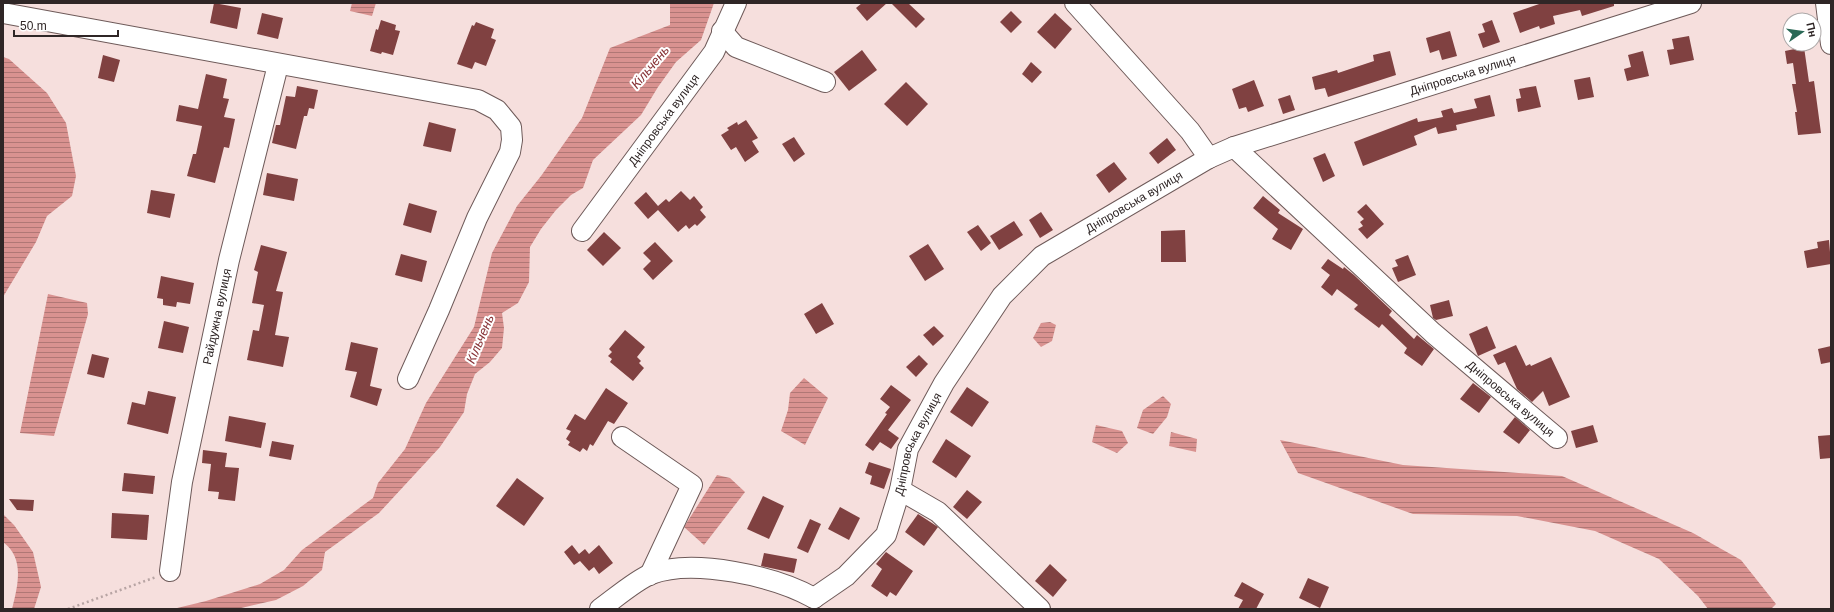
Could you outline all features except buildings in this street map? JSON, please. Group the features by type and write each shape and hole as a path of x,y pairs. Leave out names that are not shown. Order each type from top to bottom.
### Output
{"street":[{"name":"Дніпровська вулиця","path":"582,231 714,52 722,31 736,3"},
{"path":"1075,3 1190,131 1209,158"},
{"name":"Дніпровська вулиця","path":"600,609 650,575 671,568 706,567 778,582 797,588 813,603 846,576 886,535 900,490 908,449 944,383 1002,296 1042,256 1209,158 1234,147 1691,3"},
{"path":"1826,3 1831,44"},
{"path":"3,13 278,65 478,100 497,110 511,127 512,140 510,152 477,218 439,310 408,379"},
{"path":"722,31 736,47 825,82"},
{"name":"Райдужна вулиця","path":"170,571 182,482 229,260 278,65"},
{"name":"Дніпровська вулиця","path":"1234,147 1433,333 1557,438"},
{"path":"622,437 692,485 650,575"},
{"path":"900,490 938,512 1040,609"}],"path":[{"path":"68,609 131,587 170,571"}],"water":[{"path":"352,3 376,3 372,16 350,11"},
{"name":"Кільчень","path":"670,3 714,3 701,40 676,62 658,87 641,115 593,160 583,188 571,195 556,210 541,229 530,247 529,282 518,303 502,313 504,328 502,348 490,362 475,374 467,394 464,412 440,447 379,513 325,552 322,570 303,586 276,600 237,609 173,609 206,601 260,584 284,570 302,550 373,498 378,483 405,449 426,403 474,327 492,253 517,206 541,176 582,118 610,48 670,25"},
{"path":"3,57 9,59 47,93 66,123 76,176 72,196 47,216 36,242 3,297"},
{"path":"48,294 87,303 88,314 54,436 20,433"},
{"path":"1050,322 1056,325 1052,341 1041,347 1033,338 1041,323"},
{"path":"804,378 828,398 805,445 781,431 788,410 790,393"},
{"path":"1163,396 1171,404 1167,417 1153,434 1137,428 1143,410"},
{"path":"1096,425 1122,431 1128,443 1117,453 1092,442"},
{"path":"1171,432 1197,439 1196,452 1169,446"},
{"path":"1280,440 1403,465 1562,476 1693,533 1741,560 1776,604 1771,609 1708,609 1698,596 1659,559 1595,531 1517,516 1413,514 1298,473"},
{"path":"717,475 730,478 745,492 704,545 684,527"},
{"path":"3,514 14,525 33,552 41,587 34,609 12,609 18,582 18,573 15,556 3,542"}]}
